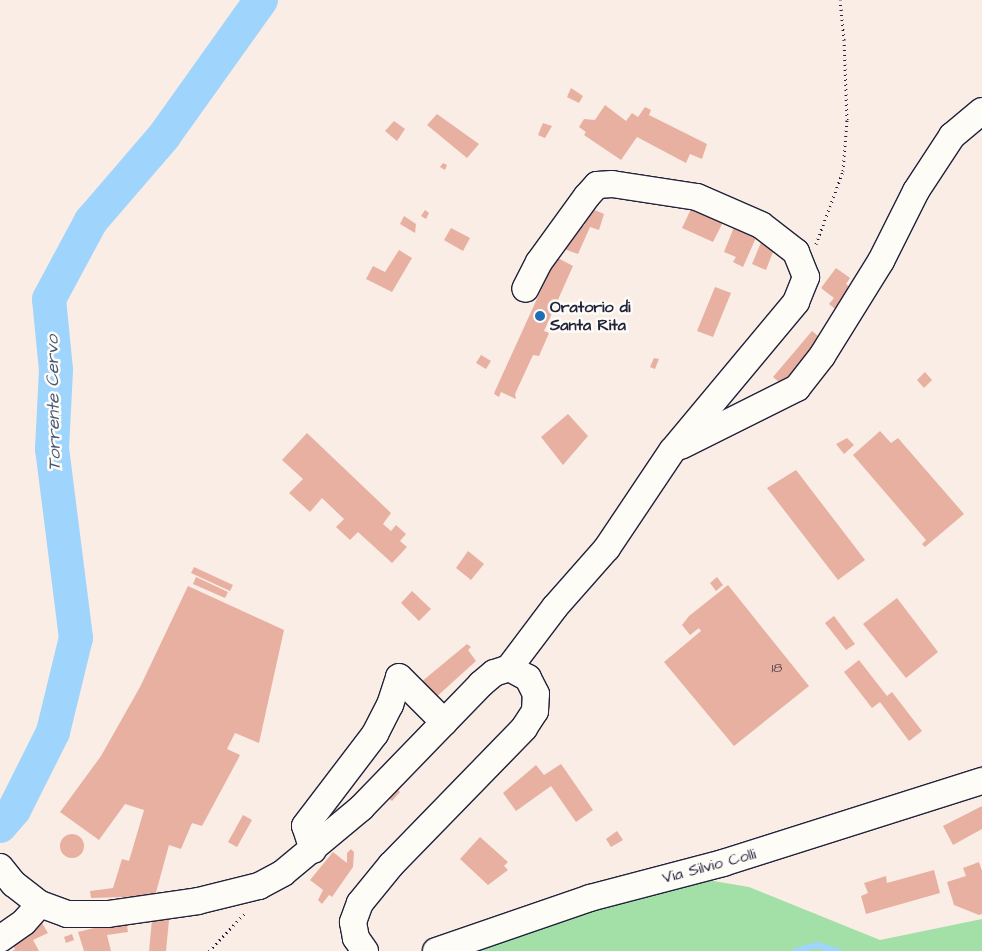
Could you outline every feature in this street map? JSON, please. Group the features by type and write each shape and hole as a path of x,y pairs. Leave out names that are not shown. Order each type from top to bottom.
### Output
{"street":[{"path":"672,451 797,388 822,356 881,261 916,192 952,136 982,111"},
{"path":"7,876 40,904 67,914 108,914 198,901 258,886 283,874 361,808 494,673 509,668 554,608 607,548 672,451 796,302 806,277 804,265 796,252 774,234 723,208 697,198 612,184 597,185 587,196 539,262 525,289"},
{"path":"365,951 356,938 353,922 360,903 391,866 524,728 535,711 536,694 528,678 509,668"},
{"path":"313,850 304,826 374,734 390,704 399,677 444,722"},
{"name":"Via Silvio Colli","path":"436,951 590,898 723,863 982,781"},
{"path":"0,939 24,922 40,904"}],"path":[{"path":"804,265 817,244 843,171 847,120 844,40 840,0"},
{"path":"209,951 243,918 258,886"}],"green space":[{"path":"678,875 749,887 880,940 982,919 982,951 428,951"}],"building":[{"path":"571,88 583,96 579,103 567,97"},
{"path":"605,105 626,121 632,113 638,117 645,107 651,110 649,115 707,144 702,159 690,154 686,163 637,137 621,160 584,135 586,132 579,127 584,119 595,120"},
{"path":"437,114 479,144 467,158 427,125"},
{"path":"394,121 405,129 397,141 385,131"},
{"path":"543,123 552,126 545,138 538,135"},
{"path":"443,163 447,165 445,170 440,167"},
{"path":"693,205 724,220 713,242 682,228"},
{"path":"590,208 604,214 599,230 590,227 578,254 564,249 579,224 584,226"},
{"path":"425,210 429,213 426,219 421,216"},
{"path":"404,216 416,224 415,233 400,224"},
{"path":"734,227 759,231 743,267 733,262 736,257 724,252"},
{"path":"451,228 470,238 463,251 444,240"},
{"path":"762,240 775,247 766,270 752,264"},
{"path":"399,250 412,258 392,292 366,279 373,266 385,272"},
{"path":"556,257 573,266 544,331 549,333 539,356 533,355 515,394 516,399 501,392 499,397 494,394 495,391"},
{"path":"836,268 850,278 846,284 854,291 839,312 829,304 834,298 821,288"},
{"path":"715,287 731,293 713,337 697,331"},
{"path":"812,331 824,341 784,386 773,377"},
{"path":"481,355 491,361 486,369 476,363"},
{"path":"654,358 659,359 655,369 650,367"},
{"path":"925,372 932,380 924,388 917,380"},
{"path":"568,414 588,436 563,465 541,437"},
{"path":"880,431 891,443 898,438 964,514 925,547 922,544 926,540 853,455"},
{"path":"307,433 391,513 383,524 391,531 396,525 406,534 400,541 407,547 392,563 358,532 350,540 336,527 344,519 322,498 310,512 289,493 303,479 282,460"},
{"path":"847,438 854,445 844,454 836,444"},
{"path":"796,470 865,560 838,580 767,488"},
{"path":"468,551 484,564 471,580 456,568"},
{"path":"194,567 233,585 230,591 191,573"},
{"path":"196,577 228,592 225,598 193,584"},
{"path":"717,577 723,585 716,591 710,583"},
{"path":"728,585 809,686 734,746 664,662 701,631 699,628 690,635 682,625 689,616"},
{"path":"188,586 284,630 259,743 235,733 227,749 240,755 202,826 192,823 181,849 169,845 155,896 91,898 90,891 113,888 122,859 129,861 144,810 125,804 99,840 60,812 101,756 140,687"},
{"path":"412,591 431,609 419,621 401,603"},
{"path":"897,598 938,652 906,678 863,624"},
{"path":"834,616 855,644 846,650 825,623"},
{"path":"467,644 471,647 468,650 476,661 434,699 420,683"},
{"path":"859,660 887,696 892,692 922,731 909,741 880,702 872,708 844,672"},
{"path":"561,764 593,810 576,822 551,786 516,811 503,793 536,765 544,775"},
{"path":"392,784 400,792 392,801 383,793"},
{"path":"982,806 982,829 953,845 943,826"},
{"path":"243,815 252,820 237,847 228,842"},
{"path":"617,831 623,840 611,847 606,839"},
{"path":"72,834 80,838 84,846 80,854 72,858 64,854 60,846 64,838"},
{"path":"480,837 508,862 504,866 508,870 488,885 460,859"},
{"path":"351,849 354,852 353,867 332,897 329,895 322,904 318,900 323,890 310,880 333,852 347,863 347,853"},
{"path":"979,862 982,871 982,914 979,915 954,905 947,882 966,876 963,868"},
{"path":"934,870 940,893 866,914 861,896 868,893 864,883 886,876 887,883"},
{"path":"152,919 169,920 166,951 149,951"},
{"path":"126,920 128,932 107,935 111,951 84,951 78,932"},
{"path":"42,923 48,933 33,940 39,951 12,951 15,949 10,939"},
{"path":"72,934 74,940 66,943 64,937"}],"waterway":[{"name":"Torrente Cervo","path":"0,826 14,810 53,732 76,638 52,449 56,370 49,299 91,221 164,136 261,0"},
{"path":"796,951 817,945 838,951"}],"place":[{"name":"Oratorio di Santa Rita","path":"540,316"}]}
